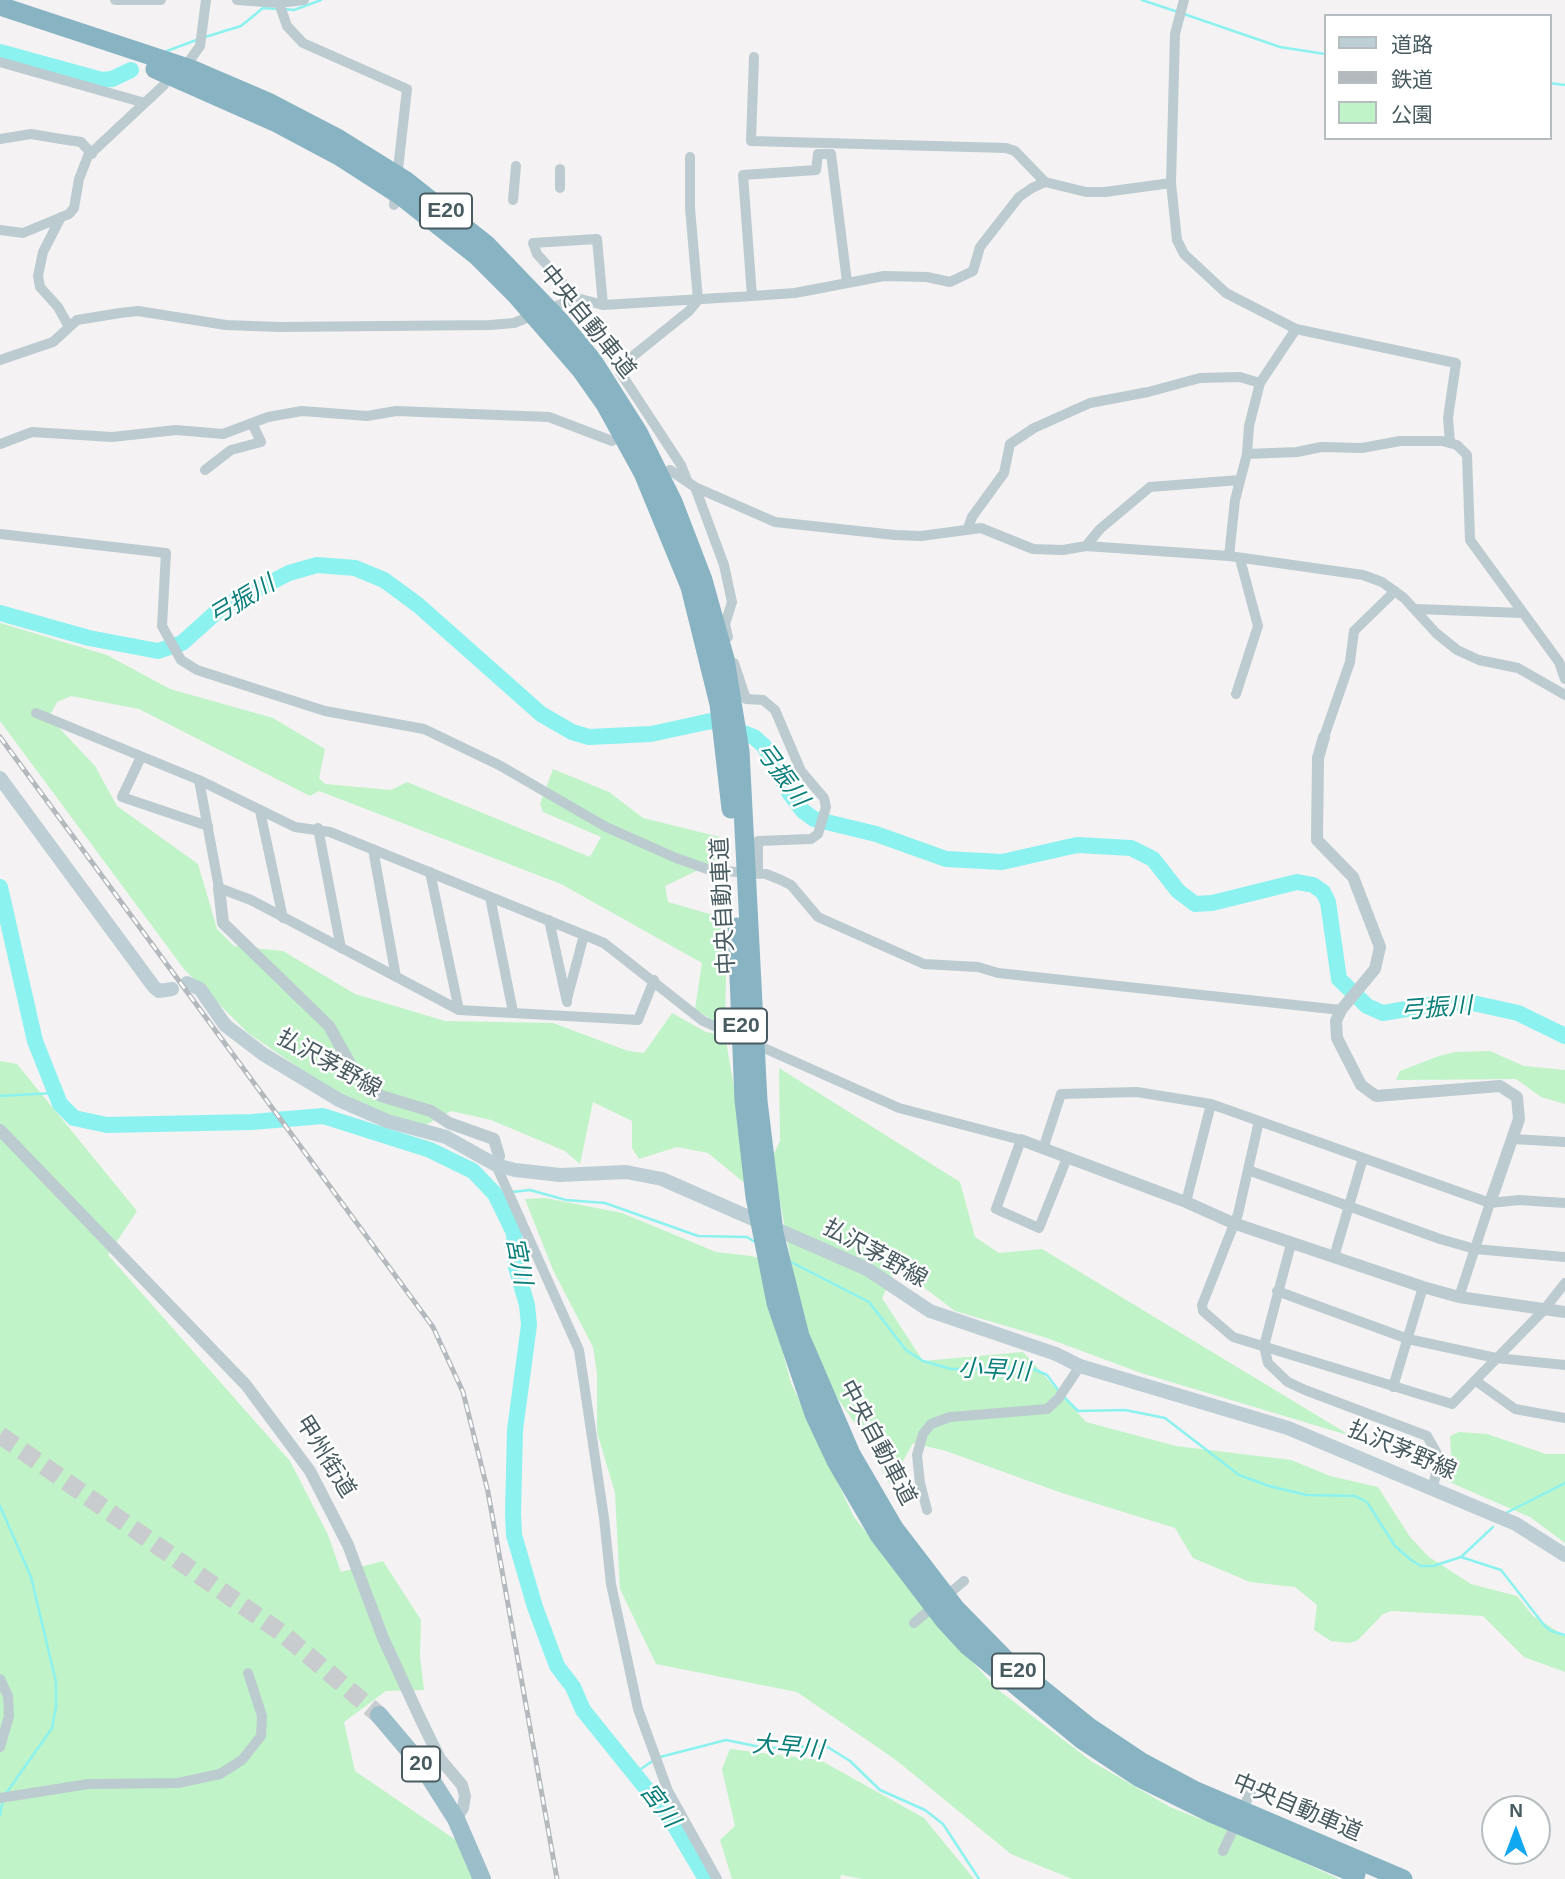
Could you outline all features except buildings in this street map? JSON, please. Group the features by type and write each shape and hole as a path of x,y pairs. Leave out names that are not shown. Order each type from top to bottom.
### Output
{"highway":[{"name":"中央自動車道","path":"0,6 165,60 268,102 339,139 405,180 459,221 496,255 560,321 617,397 673,502 708,619 743,899 744,1100 774,1233 783,1302 814,1414 859,1503 902,1567 968,1646 1052,1717 1140,1778 1258,1835 1370,1879"},
{"name":"中央自動車道","path":"0,19 165,73 225,99 339,156 442,226 526,306 581,370 605,404 660,507 708,619"},
{"name":"中央自動車道","path":"783,1302 828,1408 872,1494 926,1572 956,1609 1006,1660 1089,1727 1151,1767 1264,1822 1403,1879"},
{"name":"20","path":"379,1715 423,1767 456,1819 482,1879"}],"main road":[{"path":"0,778 153,987 159,991 172,989"},
{"name":"払沢茅野線","path":"187,983 200,989 225,1025 243,1041 298,1077 387,1121 446,1137 496,1165 515,1170 560,1175 626,1172 662,1179 867,1269 930,1311 1056,1354 1080,1366 1287,1428 1536,1534 1565,1555"}],"street":[{"path":"115,0 161,0"},
{"path":"190,61 200,44 206,0"},
{"path":"237,0 279,7 303,0"},
{"path":"279,7 295,35 315,51 407,89 394,205"},
{"path":"1181,9 1175,34 1171,183 1173,219 1177,240 1184,254 1226,293 1296,329 1456,363 1448,418 1450,442"},
{"path":"754,57 751,141 1006,148 1015,151 1045,182 1086,192 1171,183"},
{"path":"0,62 145,103"},
{"path":"0,230 23,233 61,217 74,208 79,179 92,154 164,85"},
{"path":"0,139 31,134 81,142 92,154"},
{"path":"752,296 743,175 816,170 818,154 831,154 847,282"},
{"path":"691,157 690,208 698,300 689,311 623,364 620,372 691,483 726,577 732,602 725,624 736,673 743,682 746,699 763,700 775,710 802,771 824,798 826,807 818,834 801,841 758,841 758,874"},
{"path":"513,200 516,166"},
{"path":"560,169 560,188"},
{"path":"0,360 53,342 77,320 138,311 226,325 279,327 514,323 572,300 603,305 795,293 847,282 904,275 957,280 973,271 980,247 1019,197 1032,187 1045,182"},
{"path":"61,217 43,252 38,276 40,287 58,307 68,326"},
{"path":"572,300 537,254 533,243 597,239 603,305"},
{"path":"1236,694 1258,626 1234,557 1240,480 1260,383 1296,329"},
{"path":"968,528 972,517 1004,473 1010,444 1034,428 1090,403 1148,393 1200,377 1240,377 1260,383"},
{"path":"0,444 32,432 112,437 176,430 223,434 252,422 302,411 367,416 396,411 508,414 561,420 612,441"},
{"path":"205,470 231,450 261,442 252,422"},
{"path":"1247,454 1297,452 1321,447 1362,448 1400,441 1450,442 1467,455 1470,540 1559,662 1565,679"},
{"path":"670,470 691,483 775,522 895,536 921,536 968,528 992,531 1033,549 1063,550 1086,546 1234,557 1363,575 1395,590 1416,609 1436,634 1457,650 1479,660 1518,668 1565,695"},
{"path":"1086,546 1100,529 1150,487 1240,480"},
{"path":"0,534 166,553 162,625 181,660 197,670 316,709 424,729 499,765 606,828 710,870 758,874 791,885 818,917 924,964 978,967 999,973 1341,1010"},
{"path":"1395,590 1354,631 1350,662 1318,758 1315,829 1317,840 1353,877 1380,947 1376,969 1341,1010 1334,1030 1361,1085 1368,1092 1384,1097 1500,1086 1517,1097 1519,1119 1460,1297"},
{"path":"1416,609 1522,613"},
{"path":"36,713 199,780 295,827 318,828 604,943 703,1021 899,1108 1021,1140 1186,1202 1233,1223 1423,1287 1460,1297 1543,1311 1565,1312"},
{"path":"141,757 122,797 208,826"},
{"path":"199,780 223,923 329,1026 358,1078 381,1096 431,1111 449,1122 494,1139 499,1156 496,1165 579,1350 611,1584 638,1709 654,1760 717,1879"},
{"path":"260,811 284,918"},
{"path":"318,828 341,948"},
{"path":"373,849 396,977"},
{"path":"430,872 459,1010"},
{"path":"219,888 251,900 459,1010 638,1020 654,980"},
{"path":"490,897 513,1012"},
{"path":"549,920 568,1015"},
{"path":"567,1002 583,935"},
{"path":"1043,1149 1061,1094 1137,1092 1210,1104 1490,1203 1520,1200 1565,1203"},
{"path":"1186,1202 1210,1104"},
{"path":"1259,1121 1233,1223 1203,1311 1228,1335 1452,1404 1543,1311 1565,1283"},
{"name":"甲州街道","path":"0,1130 246,1385 310,1471 348,1545 383,1638 419,1718 440,1759 462,1785 465,1796 463,1808 456,1819"},
{"path":"1513,1139 1565,1142"},
{"path":"1021,1140 996,1209 1039,1228 1067,1157"},
{"path":"1334,1257 1363,1158"},
{"path":"1248,1170 1475,1249 1565,1257"},
{"path":"1291,1244 1264,1346 1268,1363 1288,1382 1427,1436 1440,1457 1433,1488"},
{"path":"1393,1387 1423,1287"},
{"path":"1277,1291 1408,1339 1496,1358 1565,1365"},
{"path":"927,1510 919,1483 917,1455 923,1434 931,1424 950,1417 1047,1409 1062,1394 1080,1366"},
{"path":"1476,1381 1515,1409 1565,1418"},
{"path":"916,1621 964,1581"},
{"path":"0,1798 88,1784 178,1783 220,1774 242,1760 261,1736 262,1716 248,1673"},
{"path":"0,1679 8,1696 9,1716 0,1747"},
{"path":"1224,1848 1254,1786"}],"green space":[{"path":"0,623 107,655 170,689 273,718 325,749 319,778 325,784 391,790 407,782 590,857 601,837 543,812 540,804 553,769 609,792 643,818 720,837 721,859 665,886 668,902 727,919 725,1028 695,1009 702,963 561,884 319,791 310,796 139,709 71,696 57,702 49,717 95,766 117,806 198,864 217,929 234,946 283,951 355,994 445,1021 553,1023 628,1051 644,1053 672,1013 706,1032 725,1036 752,1189 708,1153 677,1147 639,1159 632,1148 632,1121 593,1102 580,1164 565,1151 491,1120 451,1111 422,1127 339,1095 248,1033 184,969 0,721"},
{"path":"1490,1051 1524,1066 1565,1070 1565,1104 1541,1097 1516,1079 1396,1080 1400,1071 1439,1056 1455,1052"},
{"path":"0,1061 17,1064 137,1211 108,1255 290,1461 328,1535 341,1572 383,1561 421,1620 420,1657 424,1690 386,1691 344,1722 355,1771 463,1845 476,1879 0,1879"},
{"path":"779,1068 960,1182 975,1237 999,1253 1042,1249 1351,1436 1141,1373 1047,1338 955,1311 897,1267 882,1298 923,1361 1023,1352 1086,1422 1176,1446 1291,1460 1330,1476 1378,1487 1410,1537 1429,1557 1471,1584 1517,1596 1533,1616 1565,1636 1565,1672 1524,1657 1483,1616 1392,1611 1383,1614 1358,1640 1350,1643 1331,1641 1314,1630 1317,1605 1295,1587 1250,1582 1193,1558 1175,1528 1059,1492 946,1451 913,1443 890,1485 868,1442 768,1298 791,1383 854,1517 940,1626 997,1689 1091,1761 1170,1807 1268,1846 1339,1879 1072,1879 1011,1854 896,1760 797,1692 656,1664 620,1589 615,1493 597,1432 597,1373 593,1347 553,1270 525,1199 545,1198 622,1213 716,1252 751,1256 792,1267 772,1158 780,1141"},
{"path":"1459,1432 1487,1434 1546,1454 1565,1454 1565,1543 1530,1517 1447,1481 1452,1468 1450,1436"},
{"path":"730,1749 820,1760 924,1818 974,1879 863,1879 841,1875 840,1879 732,1879 720,1840 735,1826 722,1769"}],"waterway":[{"path":"284,9 294,10 321,0"},
{"path":"1142,0 1178,12"},
{"path":"205,37 241,26 263,8 278,9"},
{"path":"1184,14 1280,47 1324,54"},
{"path":"167,51 199,39"},
{"path":"0,52 102,80 112,79 131,70"},
{"path":"1551,83 1565,85"},
{"name":"弓振川","path":"0,613 89,638 158,651 182,643 221,608 289,573 317,565 355,568 384,580 418,605 541,714 572,732 589,737 651,734 711,721 754,737 764,746 790,794 803,811 814,819 876,834 946,859 1002,862 1077,845 1131,848 1153,859 1178,891 1195,904 1212,903 1297,882 1313,885 1323,892 1328,902 1339,979 1367,1006 1383,1013 1442,1003 1473,1003 1518,1013 1565,1036"},
{"name":"宮川","path":"0,887 35,1041 60,1104 74,1118 107,1125 252,1122 323,1116 430,1150 473,1171 495,1194 514,1233 516,1267 527,1305 529,1325 515,1430 513,1514 514,1535 535,1607 557,1666 573,1687 583,1710 670,1818 706,1879"},
{"path":"0,1096 54,1093"},
{"name":"小早川","path":"512,1192 530,1190 566,1200 605,1203 698,1236 747,1237 755,1242"},
{"name":"小早川","path":"495,1194 506,1193"},
{"name":"小早川","path":"789,1261 869,1302 906,1350 923,1361 951,1369 1031,1368 1047,1375 1059,1391"},
{"name":"小早川","path":"1063,1396 1078,1411 1125,1410 1165,1418 1239,1475 1269,1486 1307,1495 1355,1496 1367,1502 1395,1546 1411,1560 1421,1566 1433,1566 1461,1557 1501,1570 1544,1625 1551,1631 1565,1635"},
{"path":"1506,1513 1565,1483"},
{"path":"0,1506 31,1577 56,1682 56,1707 52,1728 5,1795"},
{"path":"1461,1557 1493,1527"},
{"name":"大早川","path":"660,1757 726,1740 765,1748 826,1746 850,1761 880,1790 925,1810 943,1824 979,1879"},
{"name":"大早川","path":"635,1773 654,1760"},
{"path":"0,1815 3,1801"}],"tunnel":[{"path":"0,1435 283,1634 379,1715"}],"railway":[{"path":"0,737 433,1327 463,1392 488,1492 557,1879"}]}
